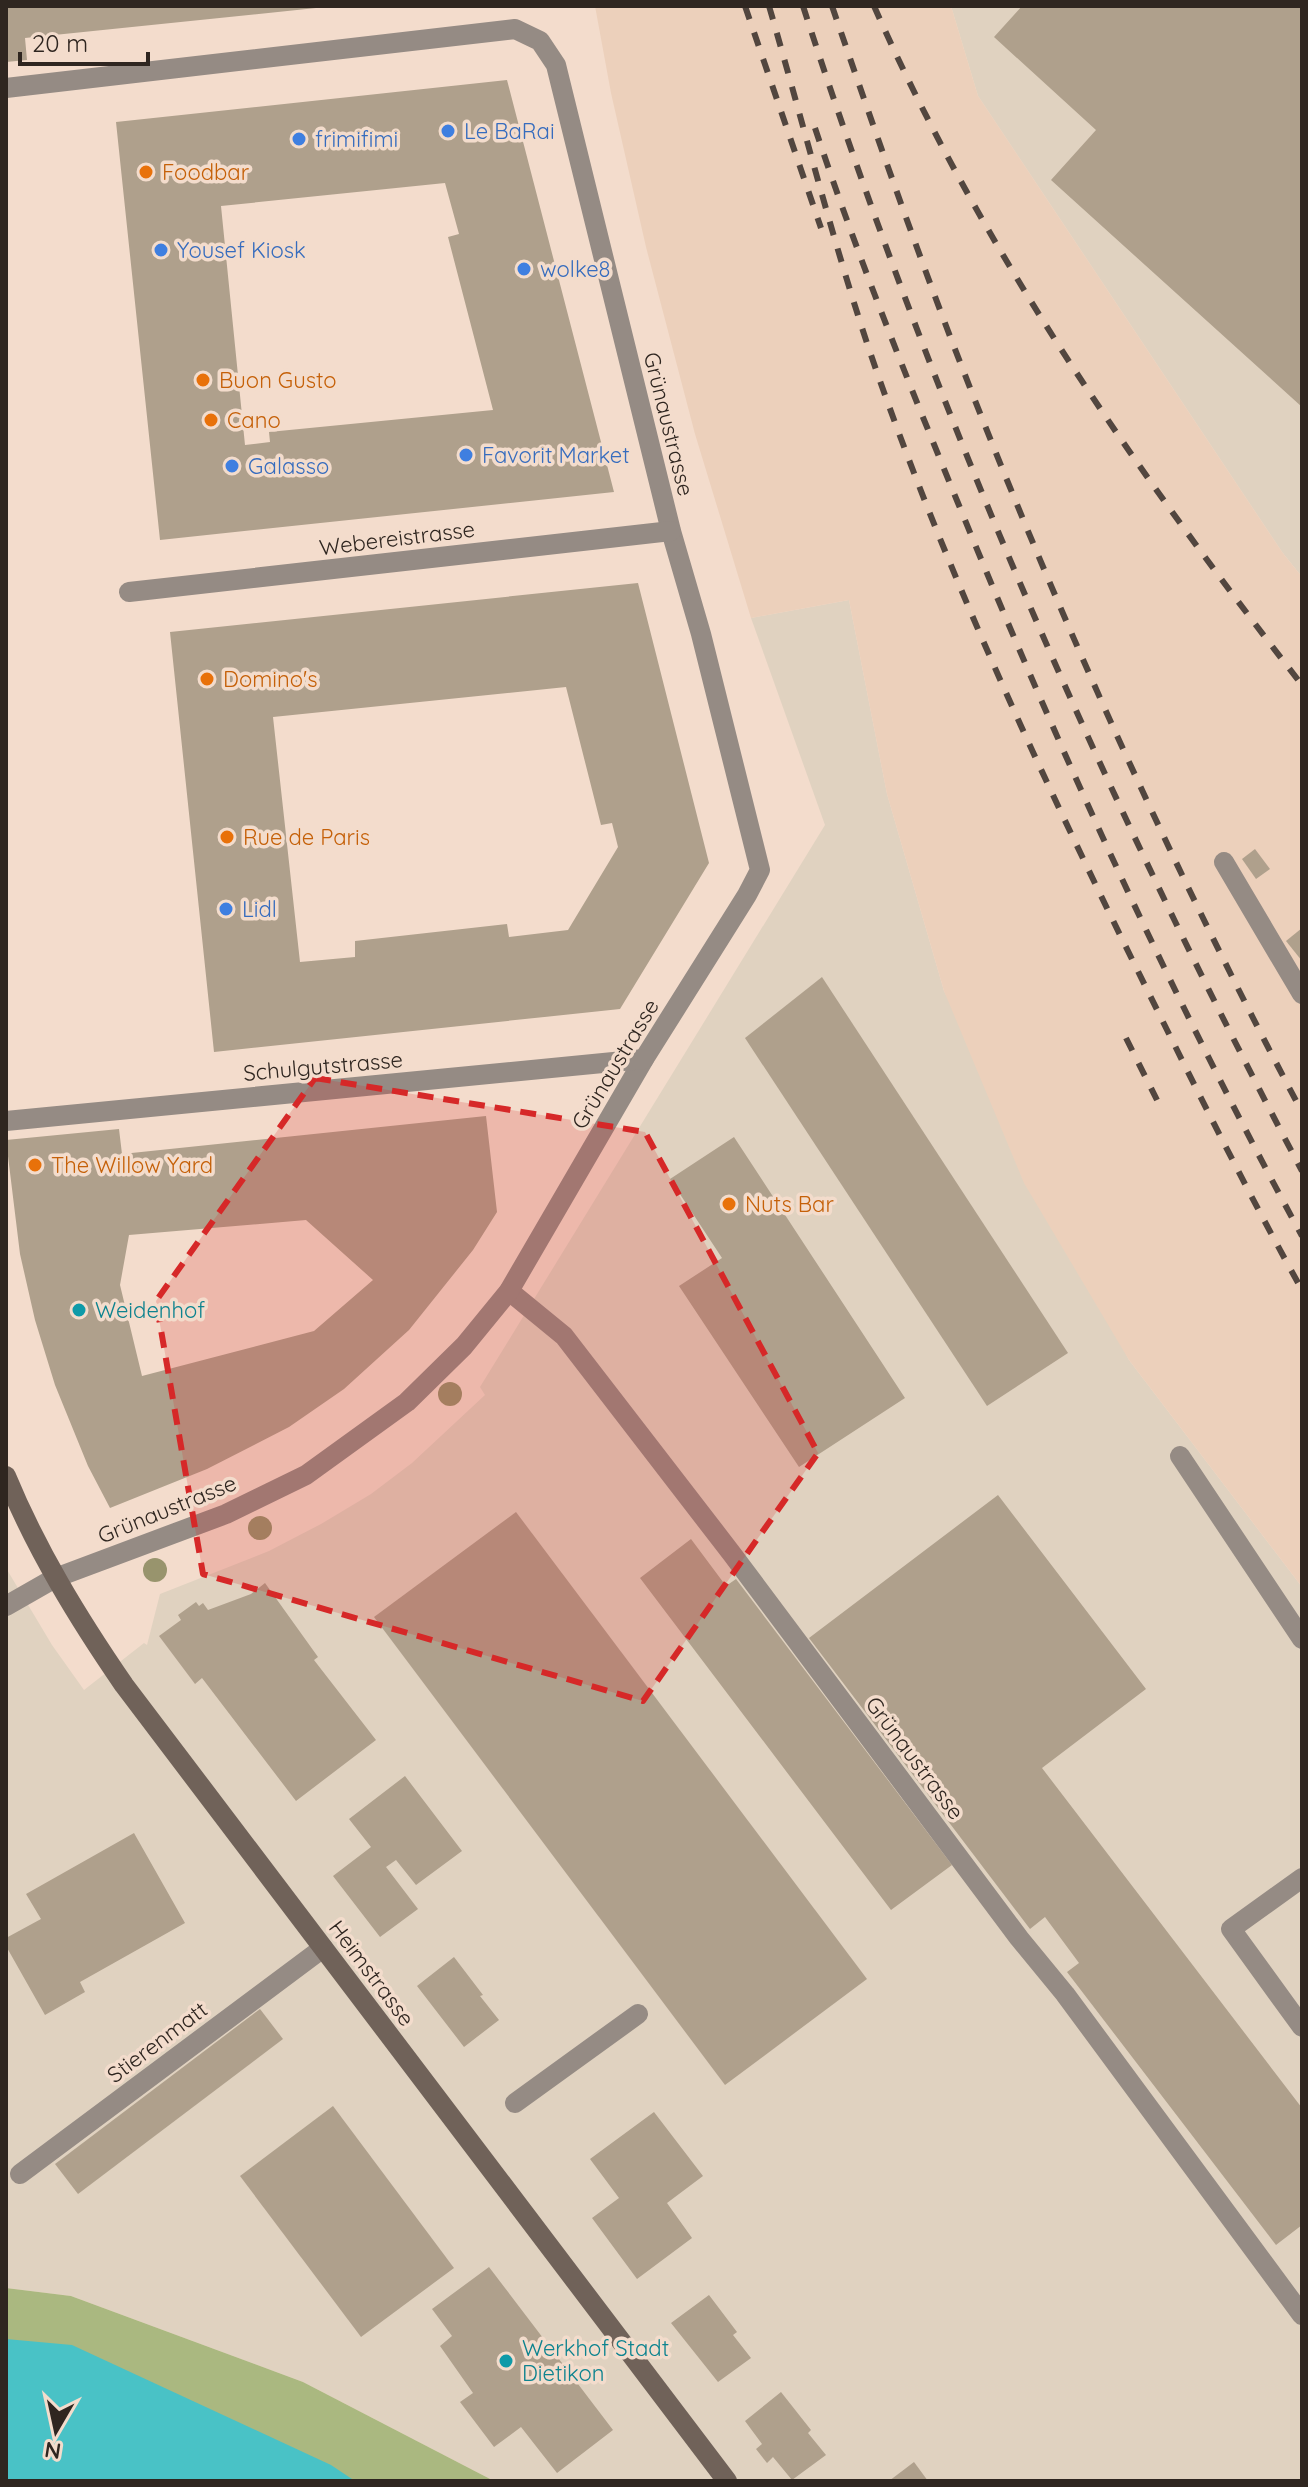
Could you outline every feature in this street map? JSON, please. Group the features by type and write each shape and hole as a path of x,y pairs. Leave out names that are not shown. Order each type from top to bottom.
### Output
{"street":[{"name":"Grünaustrasse","path":"6,88 515,29 540,41 556,65 671,531 701,634 760,870 739,909 644,1059 509,1291 464,1346 407,1402 306,1475 226,1514 55,1578 6,1606"},
{"name":"Webereistrasse","path":"129,592 671,531"},
{"path":"1224,862 1302,994"},
{"name":"Schulgutstrasse","path":"6,1121 644,1059"},
{"name":"Grünaustrasse","path":"509,1291 564,1336 574,1348 1019,1938 1065,1994 1267,2268 1294,2289 1302,2315"},
{"path":"1180,1456 1302,1639"},
{"name":"Heimstrasse","path":"6,1476 55,1578 83,1626 124,1685 727,2481"},
{"path":"1302,1878 1231,1929 1302,2027"},
{"name":"Stierenmatt","path":"20,2174 323,1948"},
{"path":"515,2103 638,2014"}],"highlighted area":[{"path":"315,1078 645,1132 818,1453 643,1701 203,1574 156,1301"}],"shaded area":[{"path":"595,6 951,6 978,96 1282,552 1302,577 1302,1587 1129,1360 1024,1183 944,991 887,794 849,600 751,618 695,434 646,247"},
{"path":"951,6 1302,6 1302,577 1282,552 978,96"},
{"path":"849,600 887,794 944,991 1129,1360 1302,1587 1302,2481 494,2481 303,2382 71,2296 6,2288 6,1568 52,1645 84,1690 144,1643 147,1645 160,1594 269,1551 371,1494 412,1463 485,1395 480,1387 825,825 751,618"}],"green space":[{"path":"6,2288 71,2296 303,2382 494,2481 6,2481"}],"water":[{"path":"6,2339 72,2345 331,2465 355,2481 6,2481"}],"building":[{"path":"6,6 316,8 25,38 27,60 6,62"},
{"path":"1022,6 1302,6 1302,407 1051,180 1096,130 994,37"},
{"path":"507,80 614,492 160,540 116,122","holes":["445,183 459,234 448,237 493,410 269,432 270,442 245,445 221,206"]},
{"path":"638,583 709,863 620,1009 214,1052 170,632","holes":["566,687 601,825 612,823 618,847 568,930 509,937 507,924 355,941 355,957 300,962 273,717"]},
{"path":"1255,849 1270,869 1256,879 1242,859"},
{"path":"1302,928 1302,961 1286,941"},
{"path":"822,977 1068,1353 987,1406 745,1038"},
{"name":"Weidenhof","path":"486,1116 497,1212 473,1250 409,1330 344,1389 289,1427 207,1469 110,1508 88,1466 55,1385 35,1320 20,1254 6,1140 119,1129 122,1154","holes":["306,1220 373,1280 314,1331 142,1376 120,1285 129,1235"]},
{"path":"734,1137 905,1398 799,1467 679,1286 722,1258 670,1179"},
{"path":"998,1495 1146,1689 1042,1768 1302,2108 1302,2225 1276,2245 1067,1972 1079,1963 1045,1917 1030,1929 809,1638"},
{"path":"516,1512 867,1979 725,2085 374,1617"},
{"path":"691,1539 726,1586 736,1579 952,1865 891,1910 640,1578"},
{"path":"265,1583 318,1657 314,1660 376,1740 296,1801 202,1678 195,1684 159,1636 181,1620 178,1615 196,1602 199,1606 203,1603 208,1610 251,1594"},
{"path":"405,1776 462,1851 416,1885 396,1860 386,1867 418,1909 380,1937 333,1876 371,1847 349,1819"},
{"path":"134,1833 185,1923 80,1982 85,1992 45,2015 6,1946 6,1938 41,1919 26,1894"},
{"path":"454,1957 499,2020 464,2047 417,1986"},
{"path":"260,2009 283,2039 78,2194 55,2164"},
{"path":"333,2106 454,2268 361,2337 240,2176"},
{"path":"654,2112 703,2176 667,2203 692,2238 637,2279 592,2218 619,2198 590,2159"},
{"name":"Werkhof Stadt Dietikon","path":"489,2267 613,2430 557,2473 521,2427 494,2447 460,2402 473,2393 440,2346 452,2336 432,2309"},
{"path":"709,2295 737,2332 733,2335 751,2358 718,2382 671,2323"},
{"path":"781,2392 826,2455 792,2480 773,2457 767,2463 756,2449 762,2444 745,2421"},
{"path":"914,2462 928,2481 889,2481"}],"railway":[{"path":"745,6 821,228"},
{"path":"769,6 853,299 885,395 938,534 996,671 1091,874 1210,1116 1302,1290"},
{"path":"803,6 908,305 1027,599 1159,888 1302,1171"},
{"path":"832,6 933,290 987,431 1070,629 1204,921 1302,1112"},
{"path":"874,6 963,186 1067,358 1181,524 1302,685"},
{"path":"815,128 901,363 1037,690 1163,966 1302,1236"},
{"path":"1126,1038 1157,1100"}],"place":[{"name":"Le BaRai","path":"448,131"},
{"name":"frimifimi","path":"299,139"},
{"name":"Foodbar","path":"146,172"},
{"name":"Yousef Kiosk","path":"161,250"},
{"name":"wolke8","path":"524,269"},
{"name":"Buon Gusto","path":"203,380"},
{"name":"Cano","path":"211,420"},
{"name":"Favorit Market","path":"466,455"},
{"name":"Galasso","path":"232,466"},
{"name":"Domino's","path":"207,679"},
{"name":"Rue de Paris","path":"227,837"},
{"name":"Lidl","path":"226,909"},
{"name":"The Willow Yard","path":"35,1165"},
{"name":"Nuts Bar","path":"729,1204"},
{"name":"Weidenhof","path":"79,1310"},
{"name":"Werkhof Stadt Dietikon","path":"506,2361"}]}
